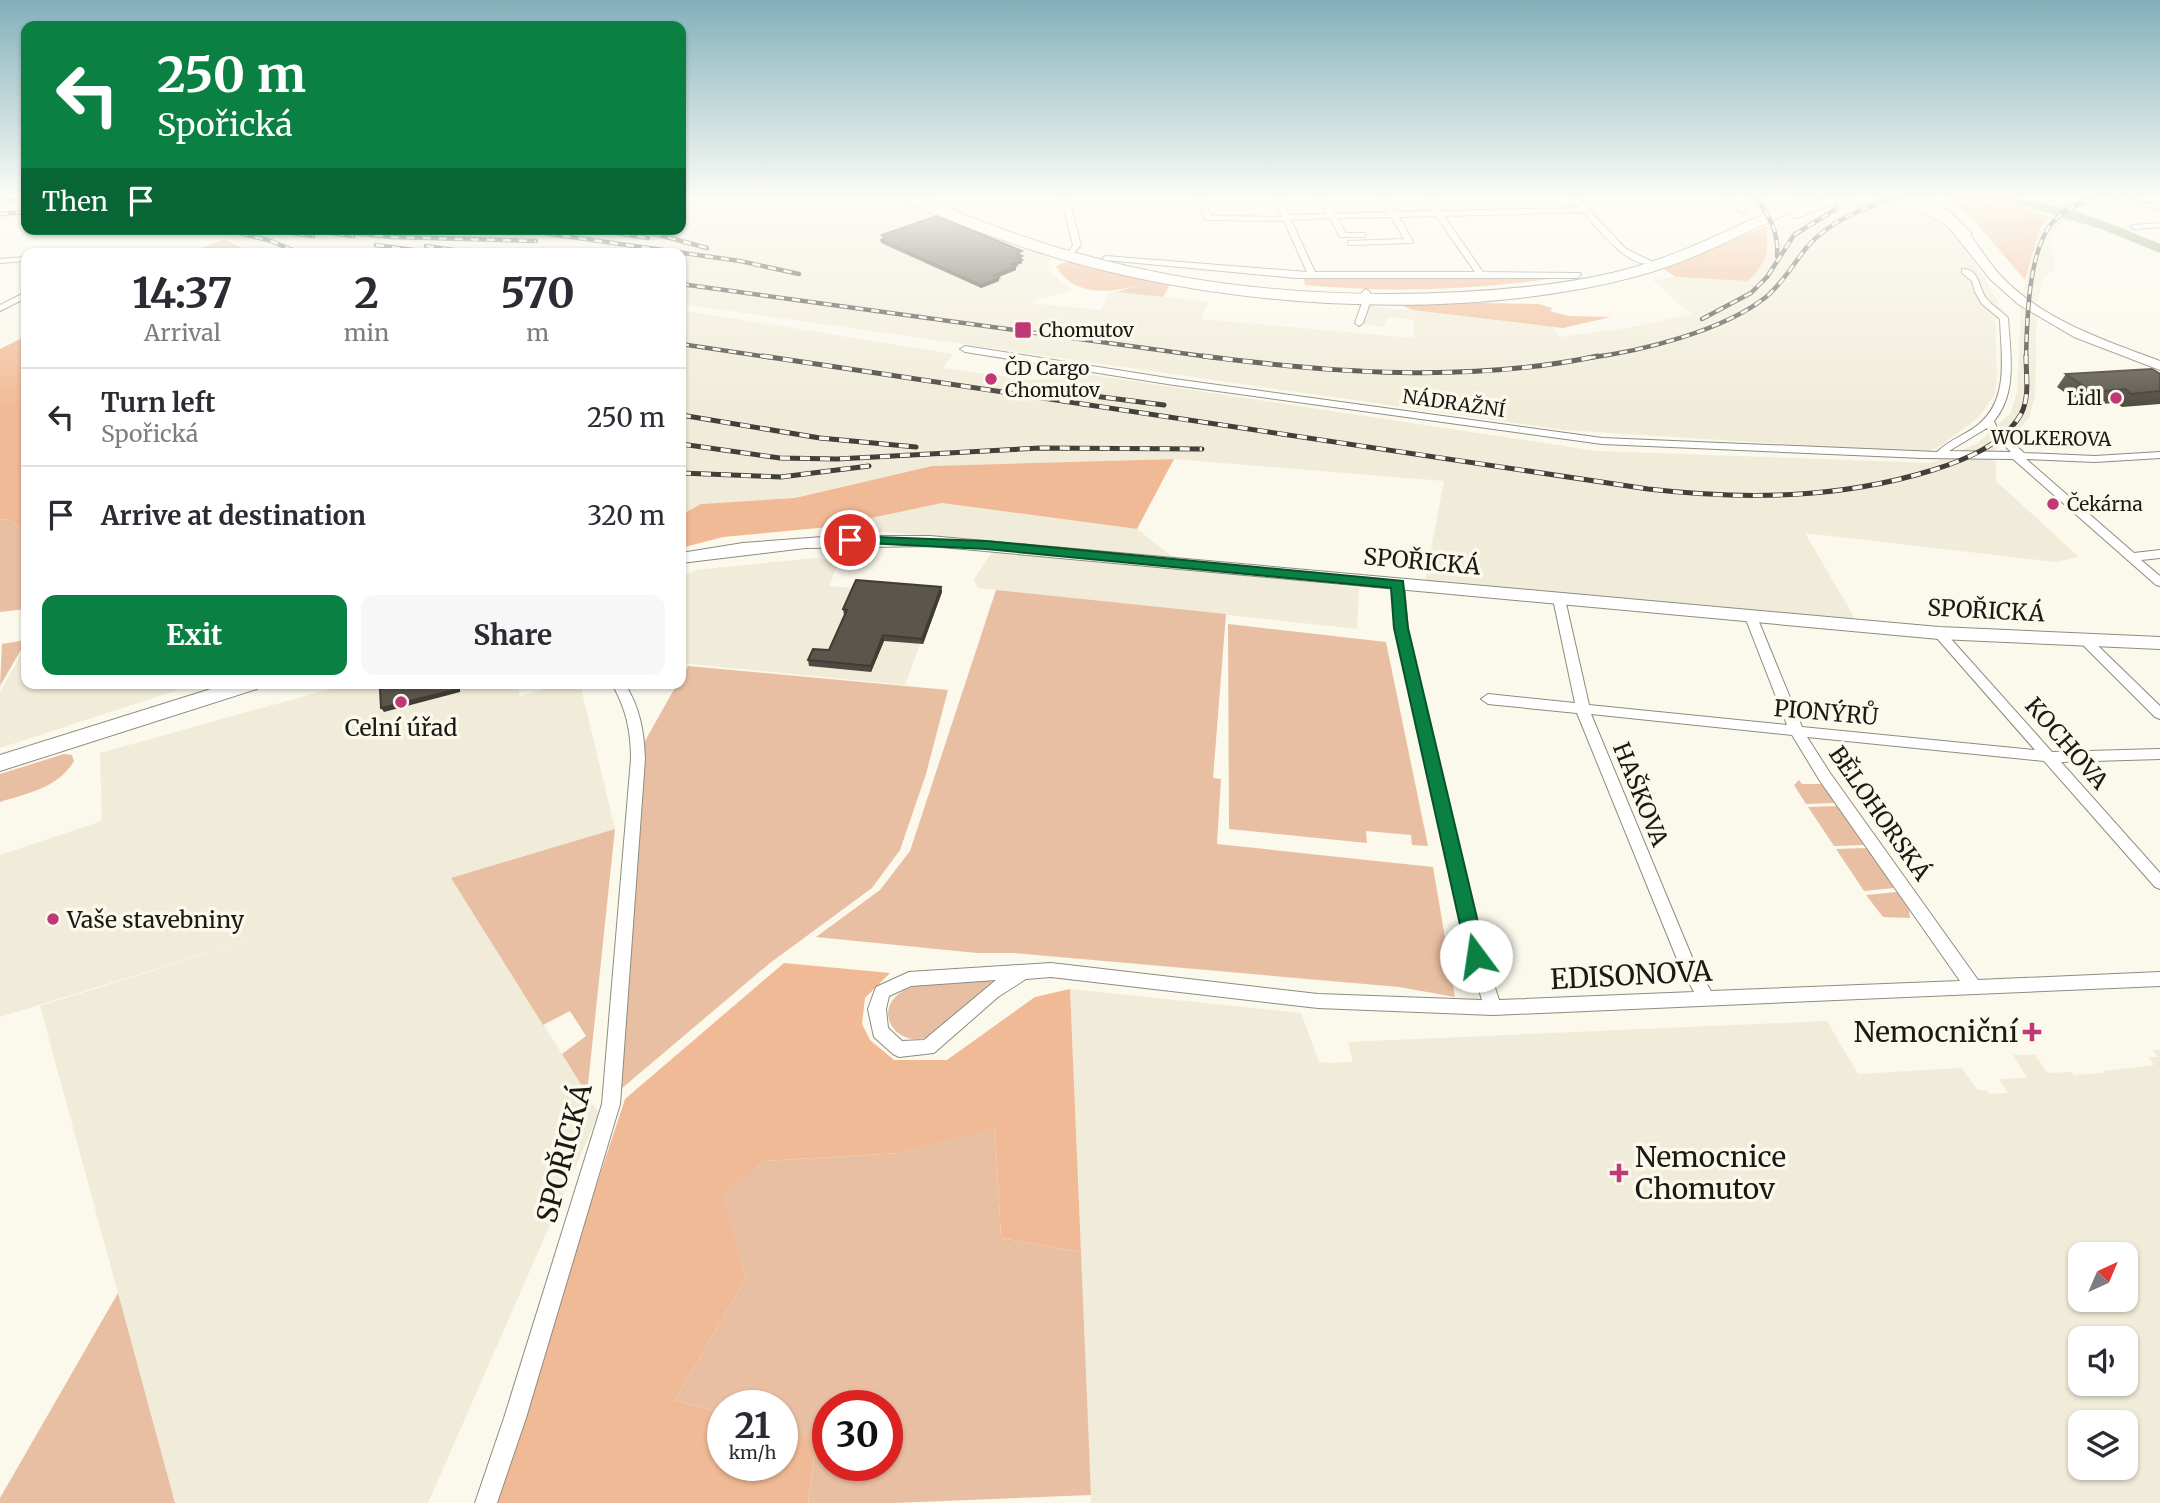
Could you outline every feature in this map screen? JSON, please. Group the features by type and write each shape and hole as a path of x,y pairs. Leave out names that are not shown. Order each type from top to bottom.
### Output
{"highway":[{"path":"1122,268 1205,284 1273,292 1367,295 1501,293 1604,279 1648,268"},
{"path":"1367,295 1496,289 1598,275 1625,268"}],"street":[{"path":"1229,268 1312,275 1577,275"},
{"path":"1309,268 1312,275"},
{"path":"1476,268 1481,275"},
{"path":"1991,268 2006,288 2033,307 2097,341 2160,366"},
{"path":"2001,268 2033,298 2088,329 2160,359"},
{"path":"1941,454 1951,442 1972,433 1989,421 2005,391 2004,318 1983,301 1977,290 1976,280 1965,271"},
{"path":"1359,323 1367,295"},
{"path":"0,308 21,298"},
{"name":"NÁDRAŽNÍ","path":"965,349 1161,380 1602,441 1941,454"},
{"path":"1989,421 1992,429 2020,457 2160,582"},
{"name":"WOLKEROVA","path":"1941,454 2095,459 2160,455"},
{"name":"SPOŘICKÁ","path":"686,557 797,542 912,541 986,545 1939,634 2160,643"},
{"path":"2132,557 2160,554"},
{"path":"1398,584 1405,646 1474,948 1493,1008"},
{"name":"HAŠKOVA","path":"1559,599 1582,709 1687,964 1705,997"},
{"name":"BĚLOHORSKÁ","path":"1751,617 1797,732 1825,777 1973,986"},
{"name":"KOCHOVA","path":"1939,634 2160,883"},
{"path":"2086,641 2160,714"},
{"path":"0,763 234,689"},
{"name":"SPOŘICKÁ","path":"486,1503 515,1418 611,1104 638,759 638,735 633,708 621,689"},
{"name":"PIONÝRŮ","path":"1488,699 2050,757 2160,754"},
{"name":"EDISONOVA","path":"1023,972 992,992 928,1048 899,1049 880,1032 877,1009 883,992 909,979 1051,970 1318,1001 1493,1008 2160,978"}],"shaded area":[{"path":"686,268 1048,268 1054,276 1073,290 1028,303 1101,310 1111,291 1209,302 1201,319 1414,338 1414,320 1387,317 1385,327 1362,324 1370,306 1552,326 1559,337 1633,327 1691,314 1652,280 1676,277 1748,281 1756,268 1978,268 2002,310 1995,321 1995,394 1979,417 1942,445 1925,453 1564,430 686,305"},
{"path":"1058,268 1100,268 1154,280 1129,288 1101,291 1076,285"},
{"path":"1662,268 1760,268 1748,281 1676,277"},
{"path":"2015,268 2028,268 2025,280"},
{"path":"2029,268 2055,268 2043,278 2037,303 2035,396 2029,418 2009,440 1983,458 1996,461 1996,481 2079,557 2056,562 1805,533 1861,629 1428,592 1425,581 1444,481 1173,459 932,466 795,498 701,504 686,512 686,311 953,354 943,368 1031,380 1092,375 1597,451 1932,463 1978,443 2011,413 2017,392 2021,300"},
{"path":"1563,277 1498,285 1402,289 1305,285 1304,278"},
{"path":"1154,280 1170,284 1163,297 1117,292"},
{"path":"1431,302 1539,304 1552,308 1550,311 1569,316 1611,317 1563,328 1412,310 1403,306"},
{"path":"21,338 21,529 8,519 0,520 0,349"},
{"path":"1174,459 1137,529 942,503 829,527 723,537 686,547 686,512 701,504 795,498 932,466"},
{"path":"942,503 1137,529 1172,556 1222,571 1359,588 1357,629 978,588 974,579 999,542 829,527"},
{"path":"8,519 21,529 21,610 0,612 0,520"},
{"path":"815,558 839,561 829,586 938,595 905,685 686,663 686,575 696,570"},
{"path":"996,590 1226,614 1213,778 1221,779 1217,844 1433,867 1455,997 1399,987 1013,953 977,953 816,937 880,890 910,851"},
{"path":"1228,624 1386,642 1428,846 1412,845 1411,835 1366,831 1367,843 1229,829"},
{"path":"21,641 21,650 0,686 2,644"},
{"path":"21,655 21,689 181,689 0,748 0,692"},
{"path":"688,666 948,690 926,774 900,850 872,888 770,963 621,1089 645,741 674,689 686,689"},
{"path":"330,689 518,689 520,696 544,689 581,689 615,829 452,879 599,1113 428,1503 175,1503 40,1006 292,927 0,1017 0,855 102,821 100,753"},
{"path":"64,754 72,755 74,761 60,778 32,792 0,802 0,774"},
{"path":"1799,780 1802,784 1821,784 1836,803 1806,804 1794,785"},
{"path":"1837,806 1864,845 1834,846 1808,807"},
{"path":"615,829 587,1094 562,1054 586,1036 570,1011 543,1025 451,878"},
{"path":"1867,848 1894,888 1864,891 1836,849"},
{"path":"1897,892 1909,910 1910,918 1883,917 1866,895"},
{"path":"784,963 890,973 865,998 862,1024 870,1040 894,1060 947,1060 1035,997 1070,989 1081,1252 1001,1238 995,1128 898,1153 765,1161 722,1197 746,1278 675,1400 707,1409 707,1481 798,1481 798,1434 812,1438 808,1503 492,1503 625,1099"},
{"path":"990,980 992,983 965,1010 935,1034 921,1039 909,1038 892,1026 888,1016 890,1006 896,996 909,988 938,982"},
{"name":"Nemocnice Chomutov","path":"1070,989 1301,1013 1319,1062 1331,1063 1353,1062 1348,1042 1827,1021 1858,1074 1961,1068 1978,1090 1987,1090 1990,1094 2008,1093 1999,1079 2027,1078 2013,1055 2035,1055 2048,1073 2072,1072 2074,1075 2154,1065 2149,1057 2157,1057 2153,1050 2160,1050 2160,1503 1091,1503"},
{"path":"995,1127 1001,1238 1081,1252 1091,1495 893,1503 808,1503 812,1472 812,1481 903,1481 903,1390 812,1390 812,1439 798,1435 798,1390 707,1390 707,1409 675,1400 746,1278 721,1197 765,1161 898,1153"},
{"path":"118,1293 175,1503 0,1503 0,1498"}],"building":[{"path":"944,268 1011,268 994,275 999,278 981,285"},
{"path":"2152,369 2160,374 2160,391 2131,394 2125,389 2092,392 2066,374"},
{"path":"856,580 941,587 922,639 883,635 871,666 808,660 813,649 829,650 847,610 843,609"},
{"path":"380,689 459,689 381,708"}],"railway":[{"path":"772,268 799,274"},
{"path":"1702,319 1751,293 1773,268"},
{"path":"1588,358 1657,345 1728,320 1766,297 1792,268"},
{"path":"2026,357 2034,268"},
{"path":"686,285 1217,358"},
{"path":"686,345 774,358"},
{"path":"763,356 1648,489 1720,495 1827,492 1898,480 1958,461 1994,443 2021,414 2027,393 2026,357"},
{"path":"1203,356 1301,367 1401,372 1500,370 1598,356"},
{"path":"1086,395 1164,405"},
{"path":"686,416 820,438 916,447"},
{"path":"686,445 780,458 837,459 1040,448 1202,449"},
{"path":"686,473 781,477 869,466"}],"place":[{"name":"Chomutov","path":"1023,330"},
{"name":"ČD Cargo Chomutov","path":"991,379"},
{"name":"Lidl","path":"2116,398"},
{"name":"Čekárna","path":"2053,504"},
{"name":"Celní úřad","path":"401,702"},
{"name":"Vaše stavebniny","path":"53,919"},
{"name":"Nemocniční","path":"2032,1032"},
{"name":"Nemocnice Chomutov","path":"1619,1173"}],"route":[{"path":"850,540 986,545 1398,584 1401,628 1476,956"}]}
